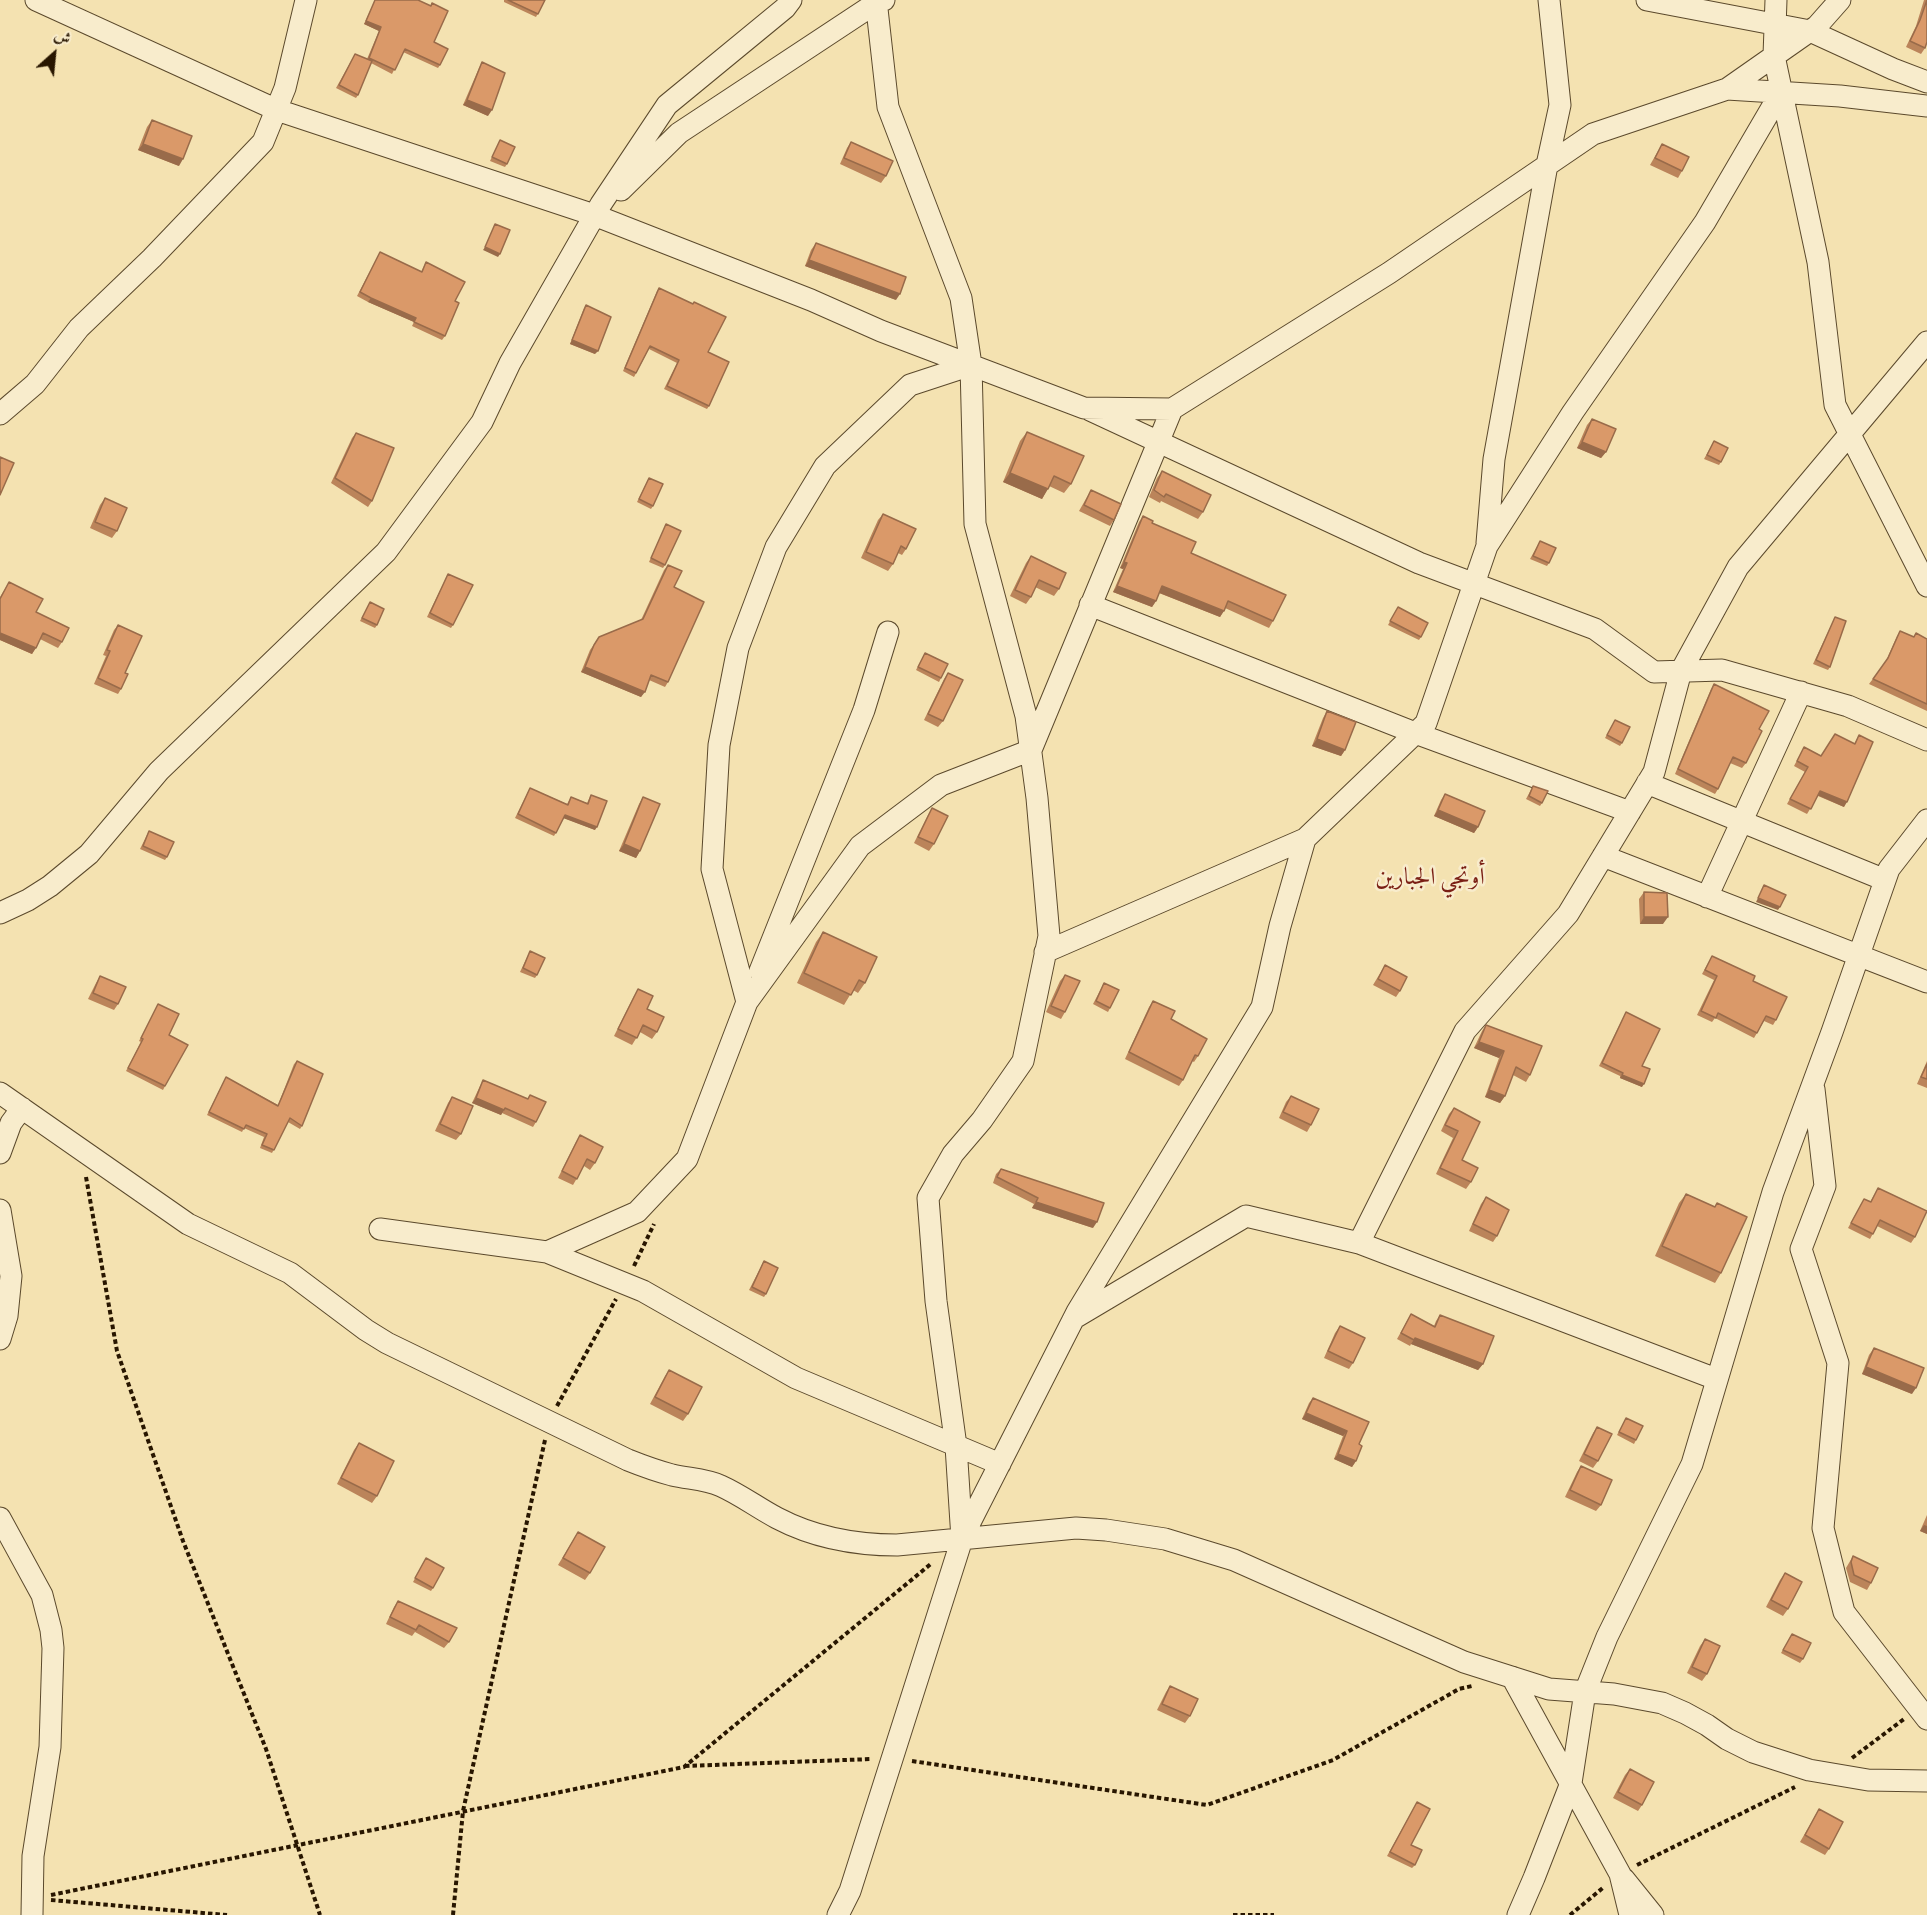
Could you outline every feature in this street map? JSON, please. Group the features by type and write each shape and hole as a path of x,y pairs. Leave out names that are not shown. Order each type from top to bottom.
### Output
{"street":[{"path":"36,0 277,110 594,215 811,300 881,331 1084,408 1419,563 1595,628 1654,672 1722,670 1848,705 1927,740"},
{"path":"0,414 35,384 79,328 152,258 263,142 285,88 306,0"},
{"path":"0,913 28,900 50,886 89,854 159,771 386,552 482,422 510,363 594,215 667,105 785,8 791,0"},
{"path":"1487,546 1494,459 1560,105 1549,0"},
{"path":"1647,0 1810,31 1927,82"},
{"path":"1776,0 1774,56 1818,262 1835,405 1927,586"},
{"path":"1084,408 1172,409 1389,273 1593,134 1727,89 1817,26 1840,0"},
{"path":"594,215 678,133 879,1 888,107 961,298 970,365 975,524 1026,716 1037,798 1049,936 1023,1061 982,1120 953,1154 928,1198 936,1301 956,1446 962,1539"},
{"path":"1727,89 1839,96 1927,106"},
{"path":"1045,952 1305,839 1426,723 1487,546 1573,412 1705,222 1781,92"},
{"path":"1359,1243 1465,1031 1568,914 1654,772 1681,671 1738,567 1927,342"},
{"path":"747,1002 712,869 719,745 738,648 776,547 825,466 910,385 970,365"},
{"path":"747,1002 860,846 941,785 1030,750 1172,409"},
{"path":"1090,605 1415,734 1630,812"},
{"path":"547,1252 637,1212 687,1159 864,710 888,632"},
{"path":"1707,897 1801,692"},
{"path":"1647,783 1885,880"},
{"path":"1518,1915 1571,1783 1585,1692 1607,1637 1692,1464 1773,1192 1889,869 1927,820"},
{"path":"838,1915 850,1892 962,1539 1074,1318 1262,1007 1280,926 1305,839"},
{"path":"1603,856 1927,982"},
{"path":"1814,1083 1825,1186 1801,1249 1838,1363 1823,1528 1844,1612 1923,1713"},
{"path":"0,1093 188,1224 290,1273 346,1317 387,1343 650,1469 719,1485 775,1517 817,1535 843,1542 897,1545 1076,1528 1116,1531 1166,1539 1234,1560 1464,1662 1549,1689 1630,1696 1662,1703 1685,1713 1727,1739 1754,1752 1823,1773 1868,1780 1927,1781"},
{"path":"0,1153 11,1123 21,1108"},
{"path":"0,1210 11,1276 7,1316 0,1340"},
{"path":"1074,1318 1246,1216 1359,1243 1716,1379"},
{"path":"380,1229 547,1252 643,1291 796,1378 1000,1464"},
{"path":"0,1518 42,1595 50,1621 53,1648 50,1747 33,1856 32,1907"},
{"path":"1512,1677 1620,1874 1653,1915"},
{"path":"1620,1874 1630,1915"}],"path":[{"path":"81,1149 117,1351 183,1541 266,1749 320,1915"},
{"path":"453,1915 463,1811 549,1421 625,1284 656,1221"},
{"path":"684,1767 934,1562"},
{"path":"32,1907 297,1845 684,1767 892,1758 1208,1805 1333,1760 1459,1689 1480,1684"},
{"path":"1570,1915 1620,1874 1846,1762 1923,1713"},
{"path":"32,1907 227,1915"},
{"path":"1233,1915 1274,1915"}],"building":[{"path":"375,0 418,0 431,6 432,3 448,11 434,42 448,49 440,65 405,49 395,70 369,58 381,27 366,21"},
{"path":"508,0 545,0 538,14"},
{"path":"1927,0 1927,42 1925,48 1910,41"},
{"path":"355,54 372,61 358,95 339,85"},
{"path":"482,62 505,73 492,110 467,100"},
{"path":"152,120 192,136 183,159 143,144"},
{"path":"500,140 515,147 507,164 492,157"},
{"path":"851,142 893,161 886,176 844,158"},
{"path":"1662,144 1689,157 1682,171 1655,158"},
{"path":"495,224 510,230 500,254 485,247"},
{"path":"816,243 906,277 900,294 809,260"},
{"path":"380,252 422,272 426,262 465,282 455,301 459,303 445,336 414,322 416,318 360,292"},
{"path":"659,288 726,317 708,352 729,362 709,406 667,386 679,360 650,346 636,373 625,368"},
{"path":"586,305 611,317 598,351 572,340"},
{"path":"1592,419 1616,429 1606,452 1582,442"},
{"path":"1027,432 1084,456 1071,484 1054,476 1048,489 1010,473"},
{"path":"356,433 394,448 372,501 335,478"},
{"path":"1714,441 1728,448 1721,462 1707,455"},
{"path":"0,457 14,463 0,495"},
{"path":"1162,471 1211,495 1203,512 1166,494 1164,497 1154,490"},
{"path":"649,478 663,484 653,506 639,499"},
{"path":"1091,490 1121,504 1114,520 1084,505"},
{"path":"105,498 127,508 117,531 95,522"},
{"path":"883,514 916,529 906,549 901,546 893,564 866,552"},
{"path":"1143,516 1153,521 1152,523 1196,542 1191,553 1286,595 1273,621 1228,601 1224,611 1162,586 1156,601 1117,586"},
{"path":"666,524 681,531 665,565 651,558"},
{"path":"1540,541 1556,548 1549,563 1533,556"},
{"path":"1031,556 1066,573 1059,589 1039,580 1031,597 1015,590"},
{"path":"668,565 682,571 674,587 704,602 668,682 651,675 645,692 585,667 599,637 643,619"},
{"path":"448,574 473,585 453,625 430,613"},
{"path":"9,582 43,599 36,612 69,628 62,642 43,633 36,648 0,633 0,599"},
{"path":"370,602 384,609 377,625 362,618"},
{"path":"1398,607 1428,623 1421,637 1390,621"},
{"path":"1835,617 1846,621 1830,667 1816,660"},
{"path":"118,625 142,636 125,673 128,674 121,689 98,678"},
{"path":"1900,631 1914,637 1916,633 1927,639 1927,704 1873,679 1888,658"},
{"path":"925,653 948,664 941,678 918,667"},
{"path":"948,673 963,680 943,721 928,714"},
{"path":"1714,684 1769,711 1759,729 1762,731 1746,763 1733,757 1718,789 1678,769"},
{"path":"1327,711 1356,722 1345,750 1317,739"},
{"path":"1615,720 1630,727 1622,743 1607,735"},
{"path":"1835,734 1855,744 1859,735 1873,742 1847,802 1820,791 1811,809 1790,799 1808,767 1797,761 1804,747 1821,756"},
{"path":"1533,786 1548,791 1542,803 1529,796"},
{"path":"530,788 568,805 571,797 588,804 591,795 607,801 597,827 565,815 556,833 518,814"},
{"path":"1445,794 1485,811 1478,827 1438,810"},
{"path":"643,797 660,804 640,851 624,844"},
{"path":"932,808 948,816 934,844 918,837"},
{"path":"149,831 174,842 167,857 143,846"},
{"path":"1764,885 1786,895 1780,907 1758,898"},
{"path":"1644,892 1667,893 1668,917 1644,917"},
{"path":"823,932 877,957 865,983 859,980 851,995 804,973"},
{"path":"530,951 545,958 537,975 523,968"},
{"path":"1712,956 1755,976 1753,981 1787,997 1776,1020 1766,1016 1757,1033 1718,1013 1716,1018 1701,1011 1717,976 1705,970"},
{"path":"1385,965 1407,977 1400,991 1378,979"},
{"path":"1065,975 1080,981 1065,1012 1051,1006"},
{"path":"100,976 126,987 118,1004 93,993"},
{"path":"1104,983 1119,990 1110,1008 1096,1001"},
{"path":"638,989 653,996 647,1009 664,1017 657,1032 643,1025 637,1038 618,1029"},
{"path":"1153,1001 1175,1011 1171,1019 1207,1039 1198,1056 1195,1055 1183,1080 1129,1052"},
{"path":"158,1004 179,1014 169,1035 188,1045 165,1086 128,1068"},
{"path":"1626,1012 1660,1029 1642,1066 1650,1069 1644,1084 1602,1063"},
{"path":"1486,1025 1542,1046 1530,1075 1516,1067 1505,1096 1489,1090 1504,1051 1479,1042"},
{"path":"297,1061 323,1074 302,1126 290,1118 274,1150 262,1145 267,1134 246,1125 244,1129 209,1112 226,1077 278,1106"},
{"path":"1927,1064 1927,1079 1921,1077"},
{"path":"483,1080 528,1099 530,1095 546,1102 536,1122 476,1098"},
{"path":"1291,1096 1319,1109 1311,1125 1283,1112"},
{"path":"452,1097 473,1106 461,1134 440,1124"},
{"path":"1454,1108 1480,1122 1462,1160 1478,1168 1471,1182 1440,1168 1458,1131 1445,1125"},
{"path":"580,1135 603,1147 595,1163 587,1159 577,1179 562,1171"},
{"path":"1001,1169 1104,1203 1097,1222 1036,1202 1038,1198 997,1177"},
{"path":"1878,1188 1927,1211 1915,1237 1880,1220 1873,1234 1851,1223 1864,1199 1871,1202"},
{"path":"1686,1194 1715,1207 1717,1203 1747,1217 1721,1273 1662,1246"},
{"path":"1486,1197 1509,1210 1497,1236 1473,1224"},
{"path":"764,1261 778,1268 766,1294 752,1287"},
{"path":"1411,1314 1435,1327 1440,1315 1494,1336 1483,1364 1415,1338 1414,1340 1401,1333"},
{"path":"1340,1326 1365,1338 1353,1363 1328,1351"},
{"path":"1874,1348 1924,1368 1916,1388 1866,1367"},
{"path":"669,1370 702,1387 688,1414 655,1397"},
{"path":"1313,1398 1369,1422 1359,1444 1362,1446 1356,1461 1338,1454 1347,1431 1306,1413"},
{"path":"1626,1418 1643,1426 1636,1440 1619,1432"},
{"path":"1597,1427 1612,1434 1598,1461 1584,1454"},
{"path":"359,1443 394,1461 377,1496 341,1478"},
{"path":"1581,1466 1612,1480 1601,1505 1570,1490"},
{"path":"578,1532 605,1547 590,1573 563,1558"},
{"path":"1853,1556 1878,1568 1871,1583 1854,1575 1851,1562"},
{"path":"426,1558 444,1568 433,1588 415,1578"},
{"path":"1785,1573 1802,1582 1788,1609 1771,1600"},
{"path":"398,1601 457,1628 449,1642 419,1625 416,1630 390,1617"},
{"path":"1792,1634 1811,1643 1803,1659 1783,1650"},
{"path":"1705,1639 1720,1646 1707,1674 1692,1667"},
{"path":"1170,1686 1198,1699 1190,1716 1162,1704"},
{"path":"1630,1769 1654,1782 1642,1805 1618,1792"},
{"path":"1417,1802 1430,1809 1411,1845 1422,1850 1415,1865 1390,1852"},
{"path":"1819,1809 1843,1822 1829,1849 1805,1835"}],"district":[{"name":"أوتجي الجبارين","path":"1430,880"}]}
